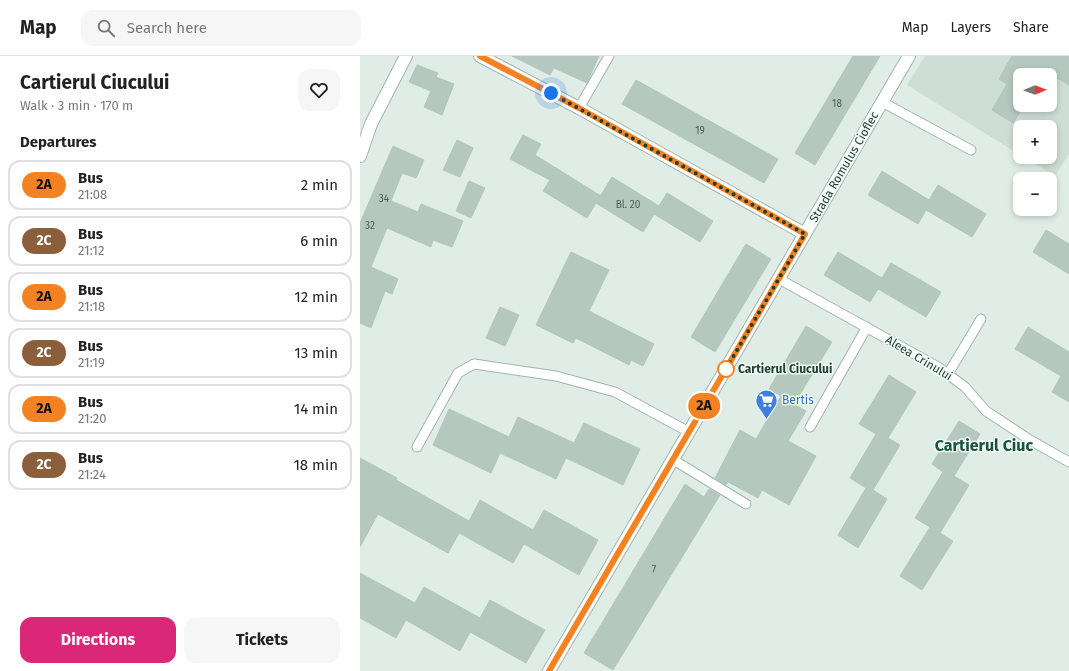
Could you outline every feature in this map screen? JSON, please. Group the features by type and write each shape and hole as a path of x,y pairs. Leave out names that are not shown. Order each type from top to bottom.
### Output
{"street":[{"path":"360,156 371,124 406,56"},
{"path":"480,56 579,108 805,234"},
{"name":"Strada Romulus Cioflec","path":"549,671 909,56"}],"lane":[{"path":"579,108 609,56"},
{"path":"882,102 970,150"},
{"name":"Aleea Crinului","path":"779,279 938,367 965,387 986,411 1030,440 1069,462"},
{"path":"948,374 981,319"},
{"path":"810,427 867,327"},
{"path":"417,447 458,373 474,364 556,376 615,392 689,432"},
{"path":"672,459 746,504"}],"shaded area":[{"path":"925,56 1069,56 1069,154 1057,173 1048,172 1035,164 1057,164 1057,120 1013,120 1013,151 907,85"}],"building":[{"path":"512,56 599,56 587,83 554,68 550,75"},
{"path":"853,56 880,56 815,165 795,153"},
{"path":"1012,56 1069,56 1069,85 1057,78 1057,68 1013,68 1013,112 1020,112 1015,120 1013,120 1013,123 992,110 1007,84 999,79"},
{"path":"417,65 438,73 436,77 454,84 442,115 424,107 431,91 409,82"},
{"path":"636,80 778,159 764,183 622,104"},
{"path":"523,135 541,144 535,155 601,196 612,177 659,206 643,232 596,203 587,218 543,191 550,180 510,159"},
{"path":"457,140 473,148 460,177 443,170"},
{"path":"393,146 424,160 416,178 402,173 391,201 418,212 421,204 463,221 452,247 433,240 431,247 387,228 371,267 398,279 392,294 385,291 371,328 360,323 360,223"},
{"path":"882,171 929,200 938,185 986,214 972,237 926,210 918,224 868,195"},
{"path":"469,181 485,188 471,218 456,211"},
{"path":"667,193 713,221 700,242 654,214"},
{"path":"1046,230 1069,244 1069,274 1033,252"},
{"path":"746,244 771,259 715,352 691,337"},
{"path":"571,252 609,270 589,311 654,344 643,366 631,360 629,365 576,338 573,343 536,325"},
{"path":"838,252 882,278 891,263 941,292 926,317 878,289 870,302 824,275"},
{"path":"500,307 519,315 505,346 486,338"},
{"path":"806,326 832,342 794,404 806,411 788,441 816,456 789,505 762,490 758,498 728,482 726,485 715,478 740,430 756,439 781,396 769,389"},
{"path":"1028,327 1069,352 1069,402 1052,392 1061,376 1015,349"},
{"path":"889,375 916,392 888,438 900,445 873,490 887,499 858,548 838,535 866,488 850,478 876,434 859,424"},
{"path":"449,409 509,437 518,417 574,443 584,423 640,449 623,485 566,458 556,479 500,453 491,473 433,445"},
{"path":"959,421 980,434 954,476 969,485 940,533 953,541 922,590 900,576 930,527 915,518 943,472 932,464"},
{"path":"360,458 469,521 480,500 533,530 544,510 598,540 579,575 524,544 513,563 459,533 448,553 378,514 360,547"},
{"path":"685,484 704,497 709,489 720,495 613,670 584,653"},
{"path":"360,573 415,603 424,587 480,618 490,600 545,630 526,663 470,632 460,651 406,620 396,638 360,618"}],"bus line":[{"name":"2A","path":"480,56 579,108 805,234 549,671"}],"place":[{"name":"Cartierul Ciucului","path":"726,369"},
{"name":"Bertis","path":"766,420"}],"district":[{"name":"Cartierul Ciuc","path":"984,445"}],"route":[{"path":"551,93 805,234 726,369"}]}
